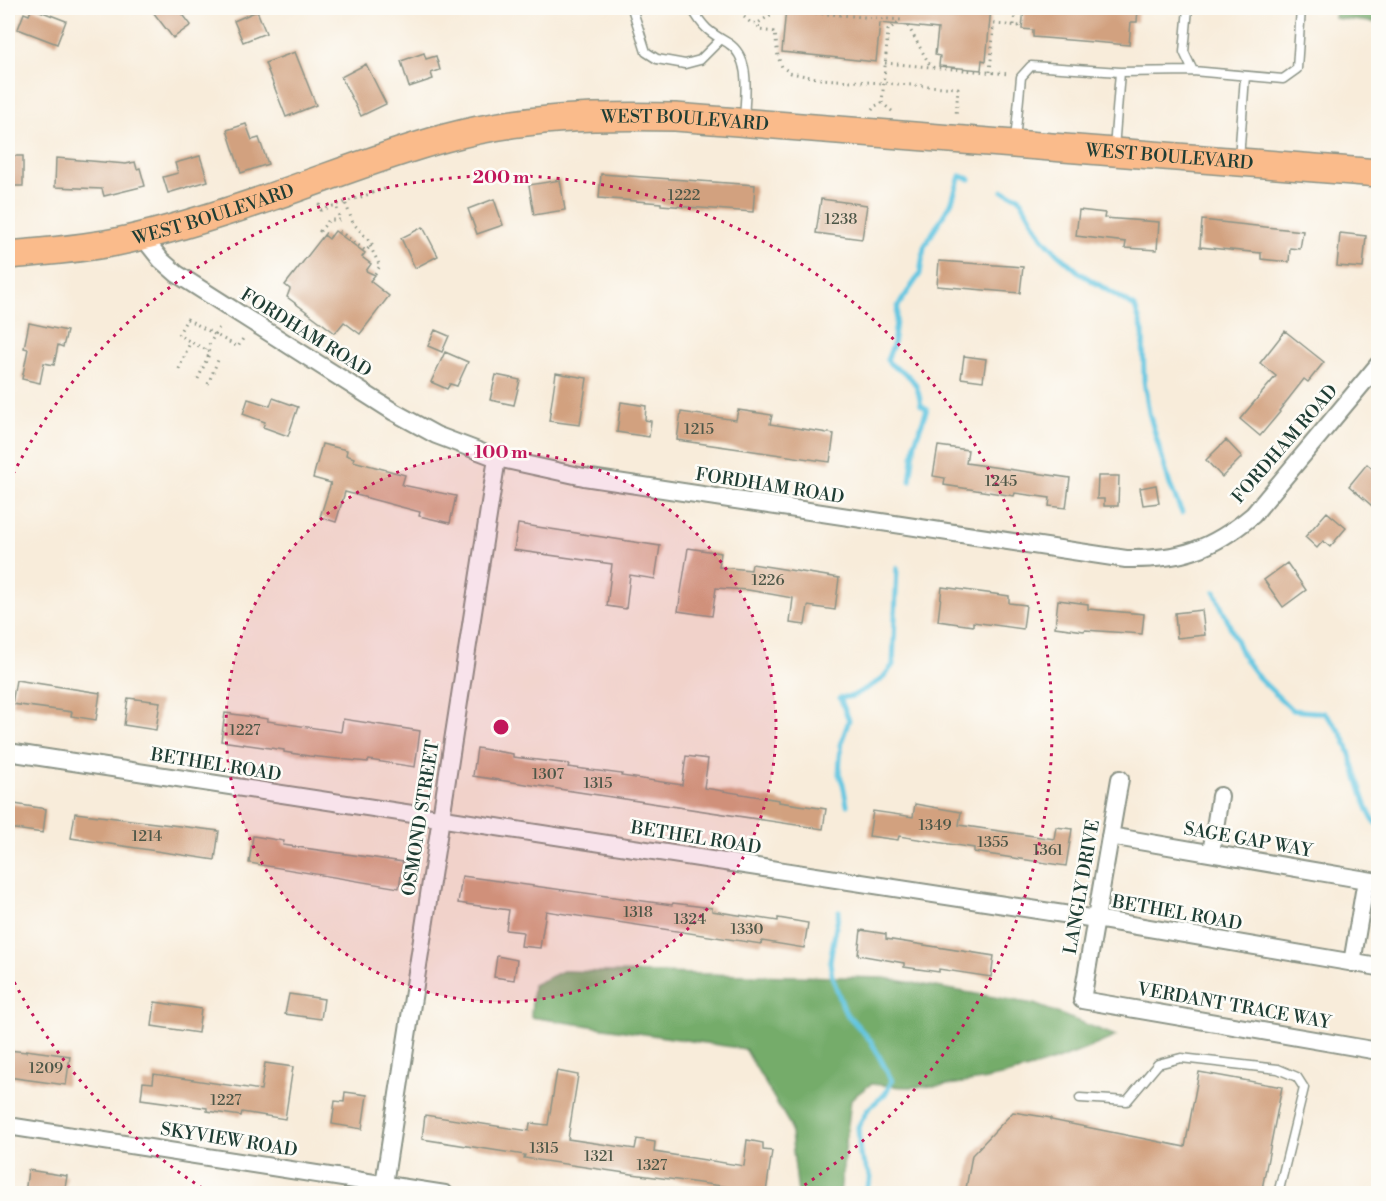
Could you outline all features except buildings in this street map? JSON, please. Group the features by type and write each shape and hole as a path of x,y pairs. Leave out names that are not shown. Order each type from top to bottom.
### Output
{"main road":[{"name":"WEST BOULEVARD","path":"8,255 92,246 142,236 238,208 446,137 502,125 552,118 614,115 675,117 1378,173"}],"street":[{"name":"FORDHAM ROAD","path":"142,236 161,260 177,274 372,398 436,435 497,458 535,468 622,483 1126,559 1154,560 1183,555 1210,545 1235,530 1253,515 1378,365"},
{"name":"OSMOND STREET","path":"384,1184 497,458"},
{"name":"BETHEL ROAD","path":"8,752 1096,919 1378,967"},
{"name":"LANGLY DRIVE","path":"1082,1000 1120,779"},
{"path":"1210,853 1220,796"},
{"name":"SAGE GAP WAY","path":"1110,836 1372,881"},
{"path":"1352,963 1372,881"},
{"name":"VERDANT TRACE WAY","path":"1082,1000 1378,1051"},
{"name":"SKYVIEW ROAD","path":"8,1126 445,1194"}],"lane":[{"path":"633,8 646,52 657,59 685,64 699,60 720,40"},
{"path":"692,8 701,24 720,40 730,44 742,58 745,75 744,123"},
{"path":"1188,8 1184,52 1193,71"},
{"path":"1014,144 1021,77 1031,66 1120,72 1193,71 1283,79 1298,69 1301,8"},
{"path":"1113,152 1120,72"},
{"path":"1238,162 1245,76"},
{"path":"1080,1098 1127,1101 1158,1064 1181,1058 1278,1069 1297,1077 1304,1088 1278,1194"}],"path":[{"path":"766,8 771,14"},
{"path":"1014,25 1015,8"},
{"path":"744,17 747,21 758,23 778,10 901,20 888,30 882,103"},
{"path":"758,23 759,30 775,32 777,57 783,67 791,73 821,79 958,88 956,118"},
{"path":"990,72 994,24 1020,26"},
{"path":"908,26 931,67"},
{"path":"885,63 1009,74"},
{"path":"871,111 882,103"},
{"path":"882,103 894,113"},
{"path":"319,204 321,210 385,189"},
{"path":"345,202 353,223 372,244 370,246 380,266 374,274"},
{"path":"331,237 320,231 328,220 340,219 336,205"},
{"path":"339,231 366,251 370,246"},
{"path":"198,379 210,352 178,335 187,319 238,347 244,337"},
{"path":"206,350 221,324"},
{"path":"179,369 189,345"},
{"path":"208,384 218,360"}],"green space":[{"path":"1336,8 1378,8 1378,23 1335,18"},
{"path":"563,971 884,978 1034,1004 1116,1036 1042,1065 991,1078 938,1086 907,1087 871,1084 851,1099 840,1193 798,1193 790,1125 745,1049 531,1017 533,985"}],"waterway":[{"path":"910,481 915,442 927,409 921,405 917,388 912,380 887,360 893,345 898,306 920,274 924,247 952,201 960,176 970,179"},
{"path":"1003,191 1019,197 1042,237 1081,274 1135,307 1143,332 1144,381 1149,413 1170,485 1182,513"},
{"path":"847,805 839,774 841,743 849,720 840,698 853,696 881,680 893,665 897,568"},
{"path":"1215,592 1244,658 1258,677 1292,710 1324,713 1338,729 1346,744 1368,811 1378,825"},
{"path":"839,911 830,961 832,976 845,1012 871,1041 892,1081 885,1094 868,1109 858,1127 860,1155 871,1178 864,1194"}]}
